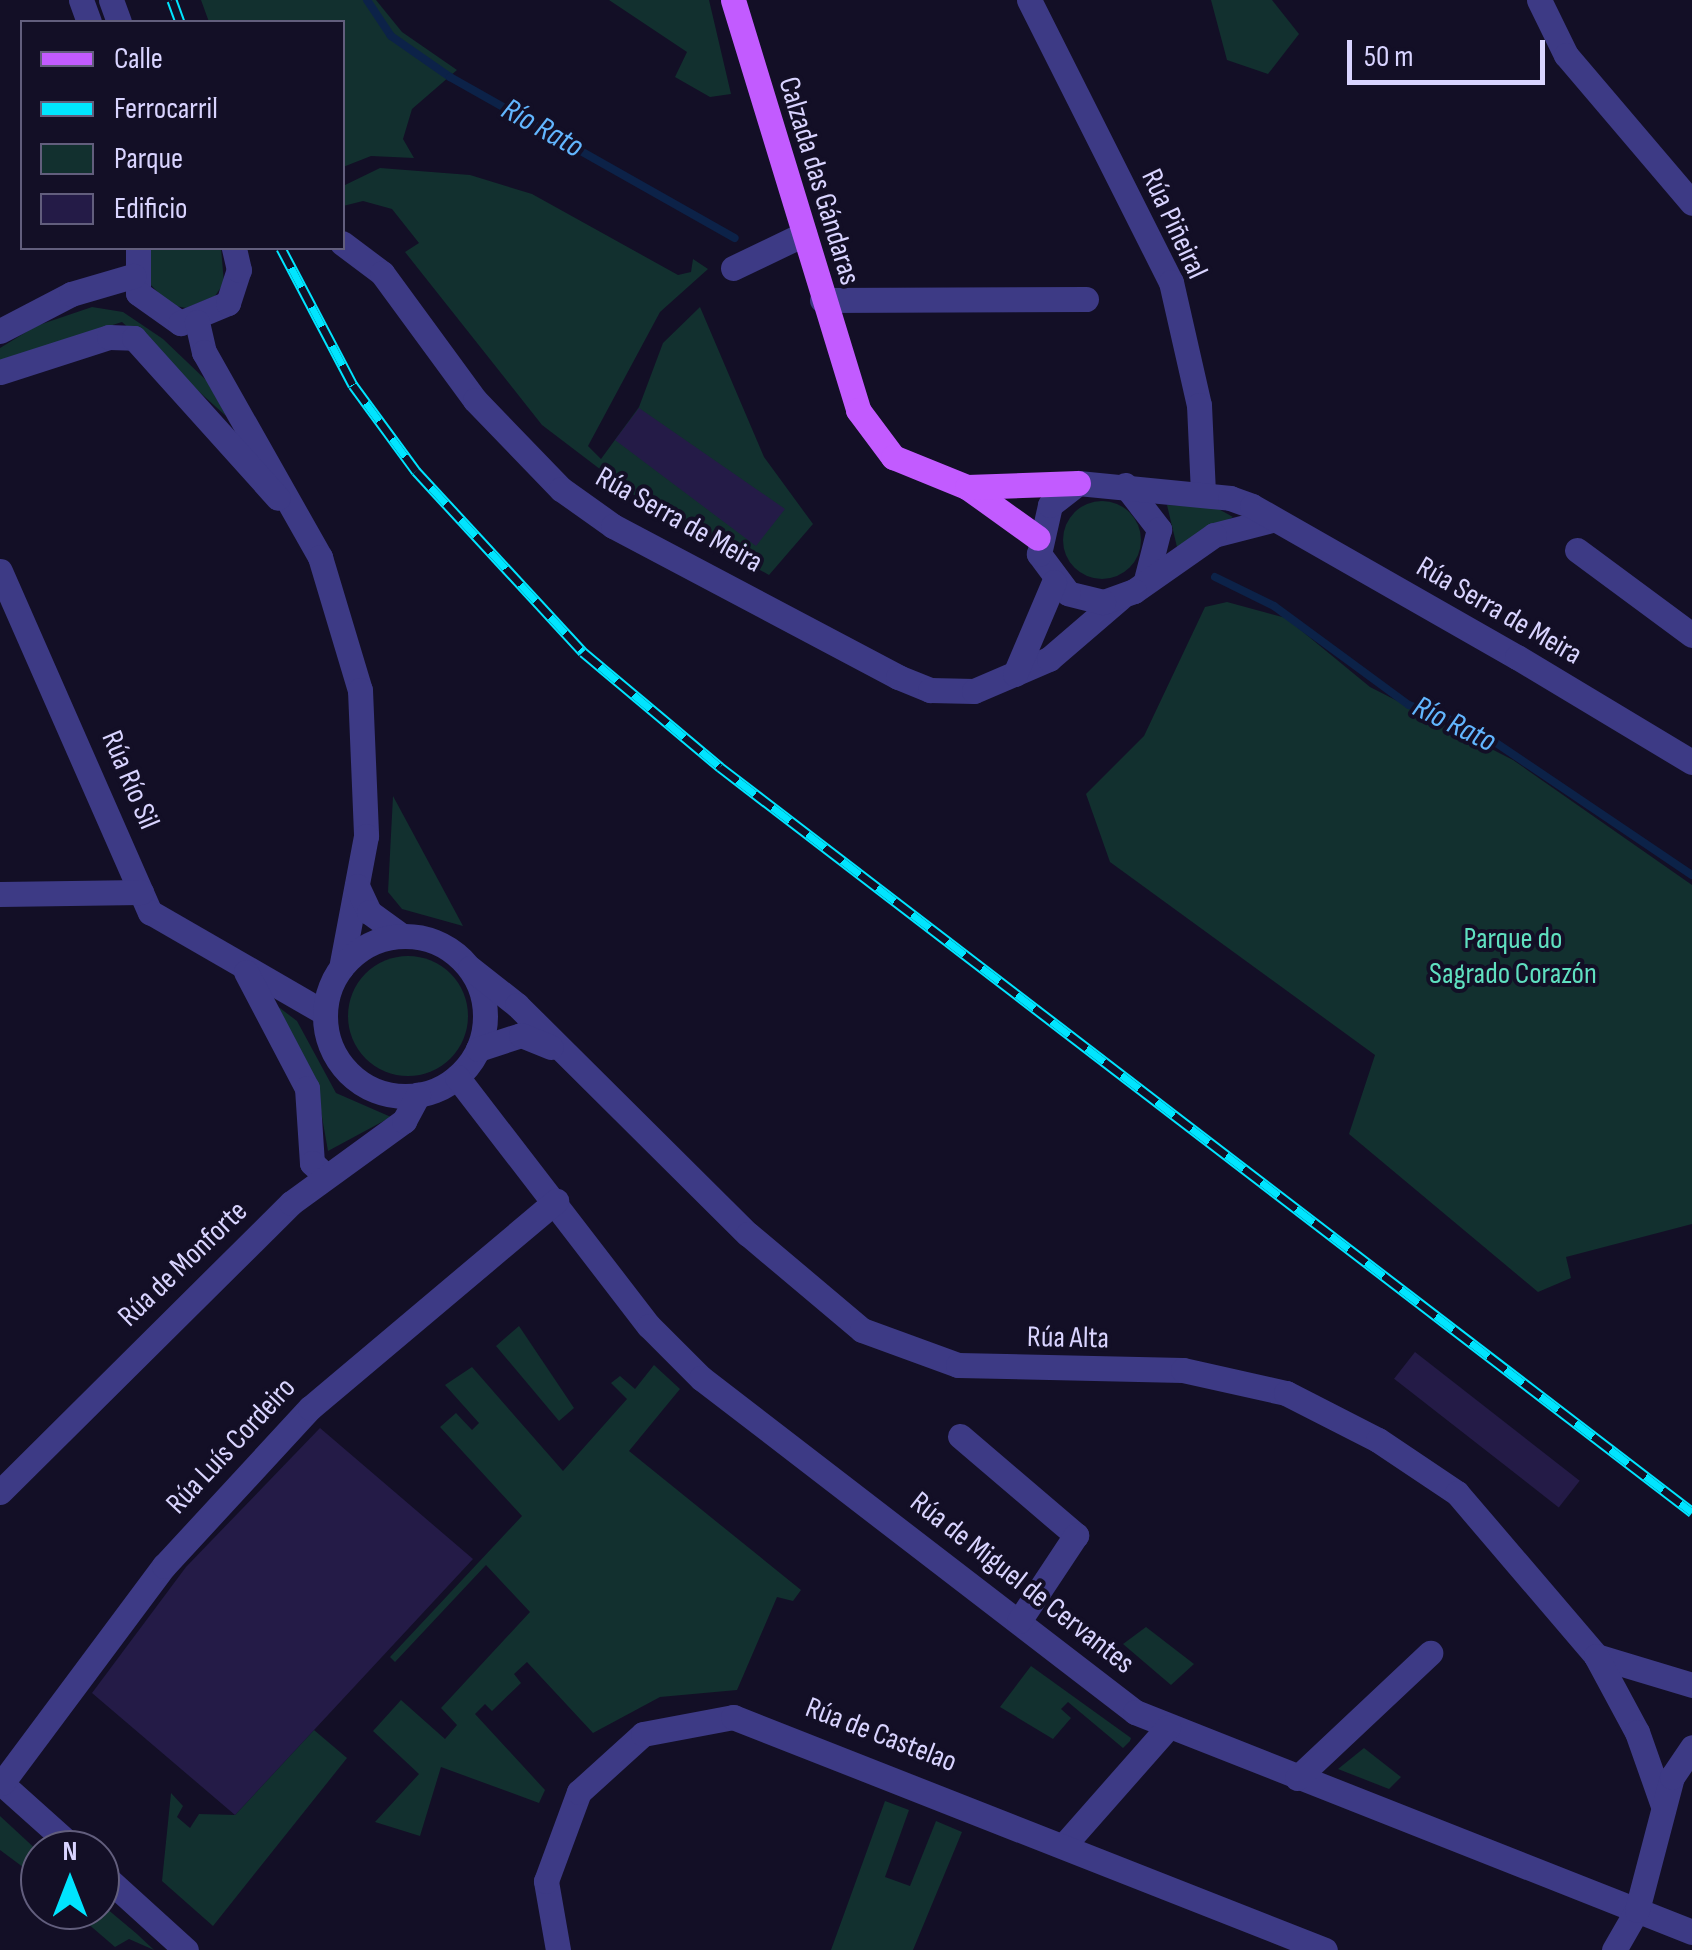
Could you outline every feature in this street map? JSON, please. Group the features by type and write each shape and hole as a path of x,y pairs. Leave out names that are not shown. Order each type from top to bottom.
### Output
{"main road":[{"name":"Calzada das Gándaras","path":"733,0 846,380"},
{"name":"Rúa Serra de Meira","path":"846,380 893,457 967,487 1038,538"},
{"name":"Rúa Serra de Meira","path":"967,487 1078,483"}],"street":[{"name":"Rúa Piñeiral","path":"1029,0 1171,282 1199,405 1203,493"},
{"path":"1538,4 1566,55 1692,202"},
{"path":"734,268 804,234"},
{"name":"Rúa Serra de Meira","path":"345,245 382,273 504,434 560,489 613,526 930,690 974,691 1049,659 1120,598 1214,535 1272,520"},
{"path":"138,250 133,276 162,318 198,322 236,288 234,250"},
{"path":"0,331 71,294 133,276"},
{"path":"822,300 1086,299"},
{"path":"198,322 204,352 298,513 343,615 360,690 368,795 358,886 341,968 325,1014 332,1047 352,1076 383,1092 418,1095 456,1077 478,1049 485,1008 470,968 452,950 402,936 369,912 358,886"},
{"path":"0,372 121,335 145,348 298,513"},
{"path":"1078,483 1050,504 1038,538 1054,582 1085,600 1120,598"},
{"name":"Rúa Serra de Meira","path":"1078,483 1203,493 1272,520 1692,762"},
{"path":"1125,485 1160,529 1146,580"},
{"path":"1577,550 1692,635"},
{"name":"Rúa Río Sil","path":"0,571 141,892 166,926 325,1014"},
{"path":"1015,674 1054,582"},
{"path":"0,894 141,892"},
{"path":"341,968 379,940 402,936"},
{"name":"Rúa Alta","path":"470,968 517,1005 551,1047 862,1330 958,1366 1183,1370 1312,1404 1457,1494 1596,1656"},
{"path":"246,972 307,1088 312,1162 326,1176"},
{"path":"478,1049 522,1035 551,1047"},
{"name":"Rúa de Miguel de Cervantes","path":"456,1077 649,1326 701,1378 1136,1712 1168,1728 1692,1932"},
{"name":"Rúa de Monforte","path":"0,1492 326,1176 404,1120 418,1095"},
{"name":"Rúa Luís Cordeiro","path":"1,1782 164,1566 310,1408 556,1202"},
{"path":"960,1436 1076,1536 1019,1621"},
{"path":"1297,1778 1430,1653"},
{"path":"1596,1656 1692,1685"},
{"path":"1596,1656 1637,1732 1664,1808"},
{"name":"Rúa de Castelao","path":"558,1950 546,1881 566,1812 617,1750 643,1734 699,1719 766,1725 1324,1950"},
{"path":"1065,1844 1168,1728"},
{"path":"1614,1950 1637,1910 1664,1808 1692,1747"},
{"path":"1,1782 54,1830"},
{"path":"120,1890 186,1950"}],"green space":[{"path":"201,0 376,0 402,32 457,70 412,109 403,139 414,158 371,156 345,166 345,20 208,20"},
{"path":"609,0 709,0 731,94 710,97 675,77 687,52"},
{"path":"1211,0 1272,0 1299,34 1268,74 1227,60"},
{"path":"380,168 470,175 532,194 678,275 691,272 693,259 708,269 660,312 588,446 601,459 639,407 663,343 700,307 764,457 813,524 769,575 659,514 542,425 405,252 419,243 392,209 363,201 345,206 345,185"},
{"path":"151,250 221,250 224,283 215,296 186,308 170,305 148,282"},
{"path":"92,307 123,312 163,339 207,381 226,416 122,322 0,361 0,348 36,326"},
{"path":"1102,501 1117,504 1129,513 1138,525 1138,555 1129,567 1117,576 1102,579 1087,576 1075,567 1066,555 1063,540 1066,525 1075,513 1087,504"},
{"path":"1167,505 1215,507 1233,517 1177,547"},
{"name":"Parque do Sagrado Corazón","path":"1227,602 1286,618 1370,687 1513,760 1692,885 1692,1224 1566,1257 1571,1278 1538,1292 1349,1134 1375,1055 1110,862 1086,794 1144,736 1205,607"},
{"path":"393,796 463,926 402,909 388,892"},
{"path":"408,956 431,961 450,974 463,993 468,1016 463,1039 450,1058 431,1071 408,1076 385,1071 366,1058 353,1039 348,1016 353,993 366,974 385,961"},
{"path":"268,999 297,1021 336,1093 391,1117 328,1151 319,1100"},
{"path":"519,1326 574,1408 559,1421 496,1346"},
{"path":"654,1365 680,1389 629,1451 801,1590 793,1601 777,1597 737,1690 660,1697 593,1733 527,1662 514,1674 521,1683 492,1711 485,1704 475,1714 545,1790 539,1803 441,1767 420,1836 375,1822 419,1774 373,1731 401,1700 445,1739 457,1725 441,1708 530,1612 486,1565 395,1662 390,1657 522,1516 440,1427 456,1413 472,1430 479,1423 445,1385 472,1367 563,1471 627,1399 611,1383 620,1376 635,1389"},
{"path":"1146,1627 1194,1664 1171,1685 1123,1644"},
{"path":"1031,1666 1130,1741 1123,1748 1068,1702 1061,1709 1071,1718 1053,1739 1000,1707"},
{"path":"314,1730 347,1758 213,1926 162,1881 171,1793 183,1806 177,1817 190,1828 199,1814 235,1815"},
{"path":"1364,1748 1401,1777 1389,1789 1338,1769"},
{"path":"885,1801 909,1810 885,1877 910,1886 936,1821 962,1832 913,1950 831,1950"},
{"path":"0,1816 20,1834 20,1865 0,1850"},
{"path":"120,1920 154,1950 129,1939 115,1947 95,1930 120,1930"}],"building":[{"path":"639,408 785,509 756,546 615,440"},
{"path":"1415,1352 1580,1481 1559,1507 1394,1379"},
{"path":"320,1428 473,1559 235,1815 92,1693 186,1567"}],"waterway":[{"name":"Río Rato","path":"367,0 391,36 450,77 735,238"},
{"name":"Río Rato","path":"1215,577 1274,606 1409,705 1474,728 1692,875"}],"railway":[{"path":"172,0 179,20"},
{"path":"282,250 353,385 416,471 583,652 720,767 1692,1512"}]}
